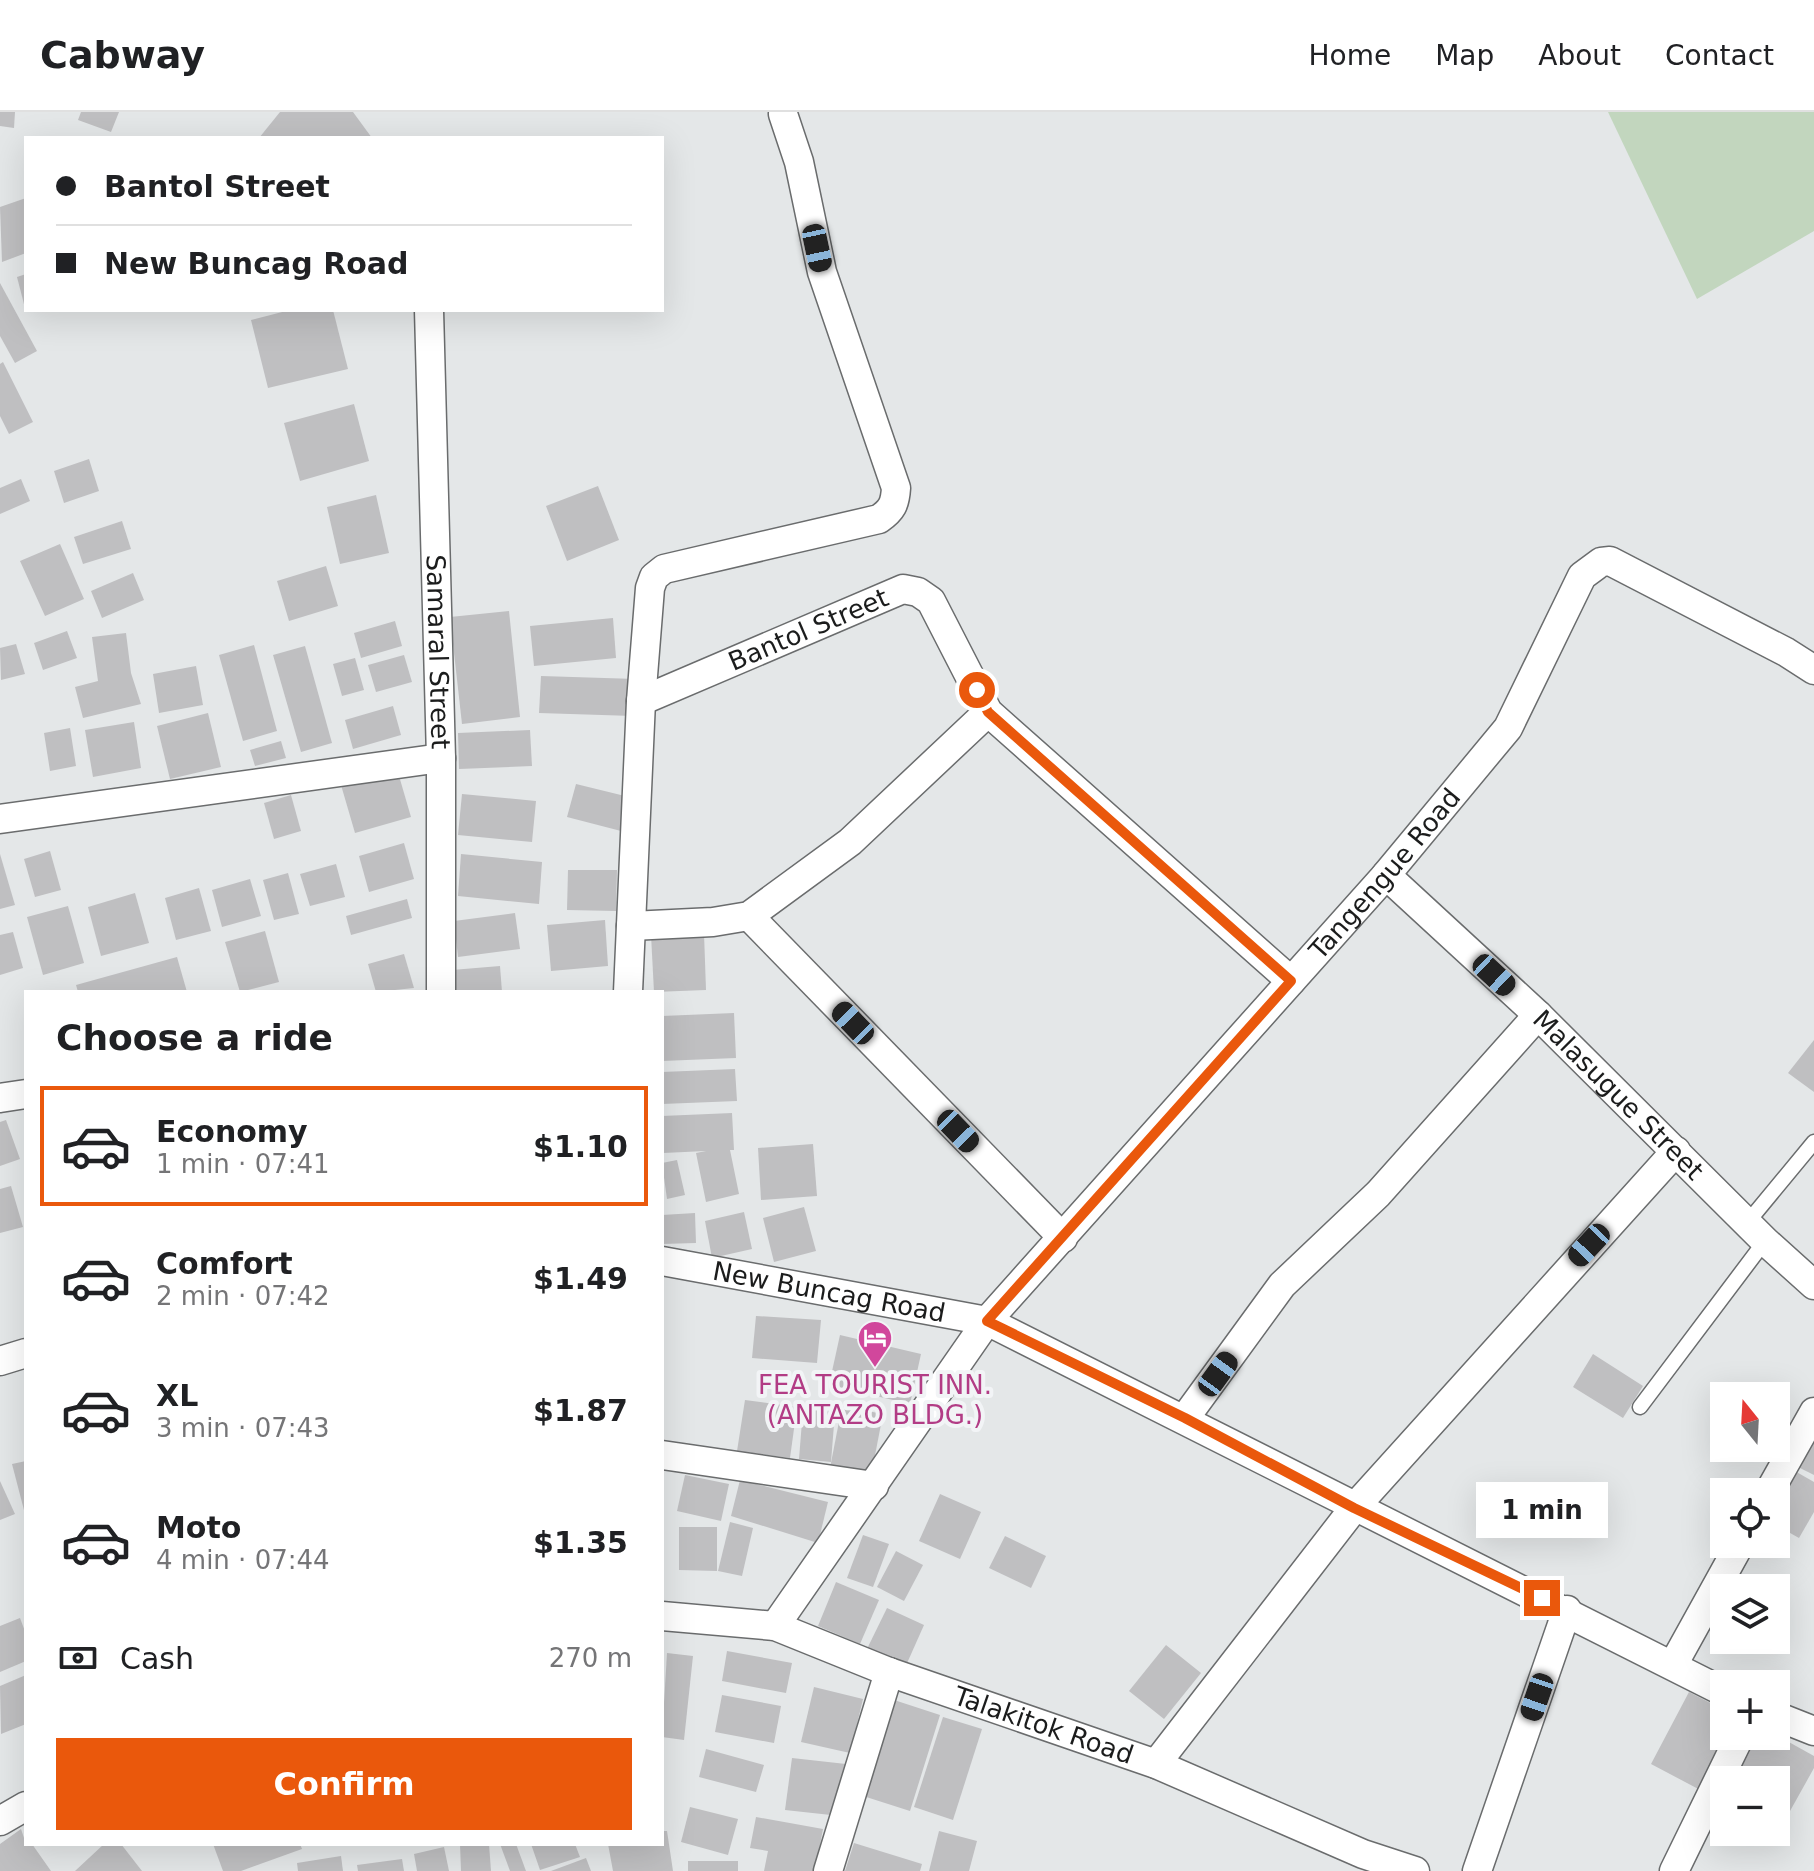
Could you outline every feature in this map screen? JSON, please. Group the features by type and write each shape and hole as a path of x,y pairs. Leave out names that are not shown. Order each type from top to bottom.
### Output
{"street":[{"path":"628,990 641,701 650,588 654,577 664,569 879,519 891,510 895,501 896,488 822,272 799,162 783,114"},
{"name":"Samaral Street","path":"429,312 441,758 441,990"},
{"name":"Tangengue Road","path":"775,1626 987,1321 1386,875 1508,728 1582,576 1601,562 1610,561 1814,670"},
{"name":"Bantol Street","path":"641,701 903,589 918,592 931,601 988,712 1291,981"},
{"path":"631,926 713,922 749,916 850,842 988,712"},
{"path":"0,819 441,758"},
{"name":"Malasugue Street","path":"1386,875 1538,1015 1756,1232 1814,1285"},
{"path":"749,916 1063,1238"},
{"path":"1185,1418 1282,1285 1378,1194 1538,1015"},
{"path":"0,1098 24,1094"},
{"path":"1156,1764 1354,1508 1676,1151"},
{"name":"New Buncag Road","path":"664,1261 987,1321 1710,1685"},
{"path":"0,1361 24,1354"},
{"path":"1777,1478 1814,1412"},
{"path":"664,1455 874,1486"},
{"path":"1673,1665 1732,1558"},
{"path":"1477,1871 1567,1610"},
{"name":"Talakitok Road","path":"664,1616 775,1626 889,1672 1156,1764 1363,1854 1415,1871"},
{"path":"828,1871 889,1672"},
{"path":"1790,1722 1814,1731"},
{"path":"1674,1871 1733,1750"},
{"path":"0,1821 24,1807"}],"lane":[{"path":"1640,1407 1814,1142"}],"green space":[{"path":"1608,112 1814,112 1814,231 1697,299"}],"building":[{"path":"0,112 15,112 14,128 0,126"},
{"path":"81,112 119,112 111,132 78,120"},
{"path":"280,112 353,112 371,136 261,136"},
{"path":"24,199 24,254 2,262 0,207"},
{"path":"24,275 24,304 17,277"},
{"path":"0,283 37,351 15,363 0,336"},
{"path":"282,312 334,312 348,369 268,388 251,320"},
{"path":"3,362 33,422 9,434 0,416 0,364"},
{"path":"354,404 369,461 300,481 284,423"},
{"path":"89,459 99,491 64,503 54,471"},
{"path":"21,479 30,501 0,514 0,488"},
{"path":"598,486 619,540 567,561 546,506"},
{"path":"376,495 389,553 340,564 327,507"},
{"path":"122,521 131,549 83,564 74,537"},
{"path":"60,544 84,599 45,616 20,561"},
{"path":"326,566 338,606 289,621 277,581"},
{"path":"133,573 144,600 102,618 91,591"},
{"path":"509,611 520,717 462,724 450,617"},
{"path":"613,618 616,658 534,666 530,626"},
{"path":"395,621 402,646 361,658 354,633"},
{"path":"67,631 77,658 43,670 34,643"},
{"path":"126,633 131,673 141,704 83,718 75,687 98,681 92,637"},
{"path":"16,644 25,674 1,680 0,648"},
{"path":"254,645 277,731 243,741 219,655"},
{"path":"305,646 332,743 301,752 273,655"},
{"path":"404,655 412,682 376,692 368,665"},
{"path":"355,658 364,690 342,696 333,664"},
{"path":"196,666 203,705 159,713 153,674"},
{"path":"541,676 636,679 633,716 539,713"},
{"path":"393,706 401,735 353,749 345,720"},
{"path":"208,713 221,767 170,779 157,726"},
{"path":"134,722 141,768 93,777 85,730"},
{"path":"70,728 76,766 50,771 44,733"},
{"path":"530,730 532,766 459,769 458,733"},
{"path":"281,741 286,758 255,766 250,750"},
{"path":"397,769 411,817 355,833 341,785"},
{"path":"576,784 629,797 621,831 567,817"},
{"path":"462,794 536,801 532,842 458,835"},
{"path":"291,795 301,831 274,839 264,803"},
{"path":"404,843 414,879 369,892 359,856"},
{"path":"50,851 61,890 35,897 24,859"},
{"path":"0,854 15,905 0,909"},
{"path":"461,854 542,862 539,904 458,896"},
{"path":"336,864 345,897 310,906 300,874"},
{"path":"568,870 617,870 616,911 567,910"},
{"path":"288,873 299,914 274,920 263,880"},
{"path":"250,879 261,916 222,927 212,890"},
{"path":"199,888 211,931 176,940 165,898"},
{"path":"135,893 149,943 101,956 88,907"},
{"path":"407,899 412,918 351,935 346,916"},
{"path":"68,906 84,963 43,975 27,917"},
{"path":"515,913 520,949 458,957 454,921"},
{"path":"605,920 608,966 551,971 547,925"},
{"path":"265,931 279,982 239,990 225,942"},
{"path":"13,932 23,968 0,975 0,935"},
{"path":"704,933 706,990 654,990 651,935"},
{"path":"404,954 414,988 375,990 368,964"},
{"path":"177,957 186,990 77,990 76,985"},
{"path":"500,966 502,990 454,990 452,970"},
{"path":"734,1013 736,1058 664,1061 664,1016"},
{"path":"1814,1040 1814,1092 1788,1073"},
{"path":"735,1069 737,1101 664,1104 664,1072"},
{"path":"732,1113 734,1150 730,1150 739,1194 706,1202 696,1153 706,1151 664,1153 664,1116"},
{"path":"6,1120 20,1159 0,1166 0,1122"},
{"path":"813,1144 817,1196 761,1200 758,1148"},
{"path":"677,1160 685,1195 667,1199 664,1163"},
{"path":"11,1186 23,1227 0,1233 0,1189"},
{"path":"804,1207 816,1251 774,1262 763,1218"},
{"path":"744,1212 752,1249 712,1258 705,1221"},
{"path":"695,1213 696,1243 664,1244 664,1215"},
{"path":"756,1316 821,1320 817,1363 752,1358"},
{"name":"FEA TOURIST INN. (ANTAZO BLDG.)","path":"840,1335 921,1354 910,1404 829,1385"},
{"path":"1593,1354 1643,1386 1623,1418 1573,1387"},
{"path":"745,1400 797,1407 790,1458 737,1451"},
{"path":"842,1406 883,1414 871,1476 830,1468"},
{"path":"803,1409 835,1412 831,1462 799,1459"},
{"path":"1814,1414 1814,1475 1788,1462"},
{"path":"24,1461 24,1510 12,1464"},
{"path":"1786,1466 1814,1482 1814,1512 1799,1538 1790,1533 1790,1478 1781,1478"},
{"path":"685,1475 729,1484 721,1521 677,1511"},
{"path":"740,1480 828,1502 818,1543 731,1516"},
{"path":"0,1481 15,1514 0,1520"},
{"path":"940,1494 981,1512 960,1559 919,1541"},
{"path":"730,1522 753,1528 742,1576 718,1571"},
{"path":"679,1527 717,1527 717,1571 679,1570"},
{"path":"863,1535 889,1544 873,1587 847,1578"},
{"path":"1005,1536 1046,1556 1031,1588 989,1568"},
{"path":"896,1551 923,1565 904,1601 877,1587"},
{"path":"836,1582 879,1600 860,1644 818,1626"},
{"path":"887,1608 924,1625 904,1670 865,1653"},
{"path":"20,1618 24,1629 24,1662 0,1672 0,1626"},
{"path":"1166,1645 1201,1673 1164,1719 1129,1691"},
{"path":"727,1651 792,1663 786,1693 722,1681"},
{"path":"667,1653 693,1656 684,1740 664,1737"},
{"path":"24,1676 24,1725 1,1734 0,1686"},
{"path":"814,1687 863,1699 850,1753 801,1742"},
{"path":"1689,1692 1710,1703 1710,1750 1726,1750 1717,1766 1710,1766 1710,1780 1704,1792 1651,1764"},
{"path":"722,1695 781,1706 774,1743 715,1732"},
{"path":"891,1699 940,1715 910,1811 860,1795"},
{"path":"943,1717 982,1729 953,1820 914,1807"},
{"path":"1790,1743 1814,1756 1814,1768 1790,1811 1790,1766 1732,1766 1741,1750 1790,1750"},
{"path":"706,1749 764,1765 756,1792 699,1777"},
{"path":"792,1758 846,1764 840,1816 785,1810"},
{"path":"690,1807 738,1819 728,1855 681,1842"},
{"path":"756,1817 823,1829 815,1871 764,1871 768,1851 750,1848"},
{"path":"21,1829 24,1846 33,1846 51,1871 0,1871 0,1844"},
{"path":"664,1831 667,1831 673,1871 613,1871 608,1846 664,1846"},
{"path":"939,1831 977,1841 969,1871 929,1871"},
{"path":"854,1843 922,1864 920,1871 845,1871"},
{"path":"102,1846 123,1846 142,1871 75,1871"},
{"path":"214,1846 301,1846 302,1849 241,1871 223,1871"},
{"path":"460,1846 489,1846 491,1871 461,1871"},
{"path":"501,1846 517,1846 526,1871 510,1871"},
{"path":"532,1846 576,1846 580,1857 540,1870"},
{"path":"444,1847 449,1871 417,1871 414,1854"},
{"path":"341,1856 343,1871 298,1871 297,1863"},
{"path":"586,1858 591,1871 551,1871"},
{"path":"402,1859 404,1871 358,1871 357,1865"},
{"path":"688,1861 738,1861 738,1871 688,1871"}],"place":[{"name":"FEA TOURIST INN. (ANTAZO BLDG.)","path":"875,1369"}],"route":[{"path":"977,690 988,712 1291,981 987,1321 1185,1418 1354,1508 1542,1598"}]}
